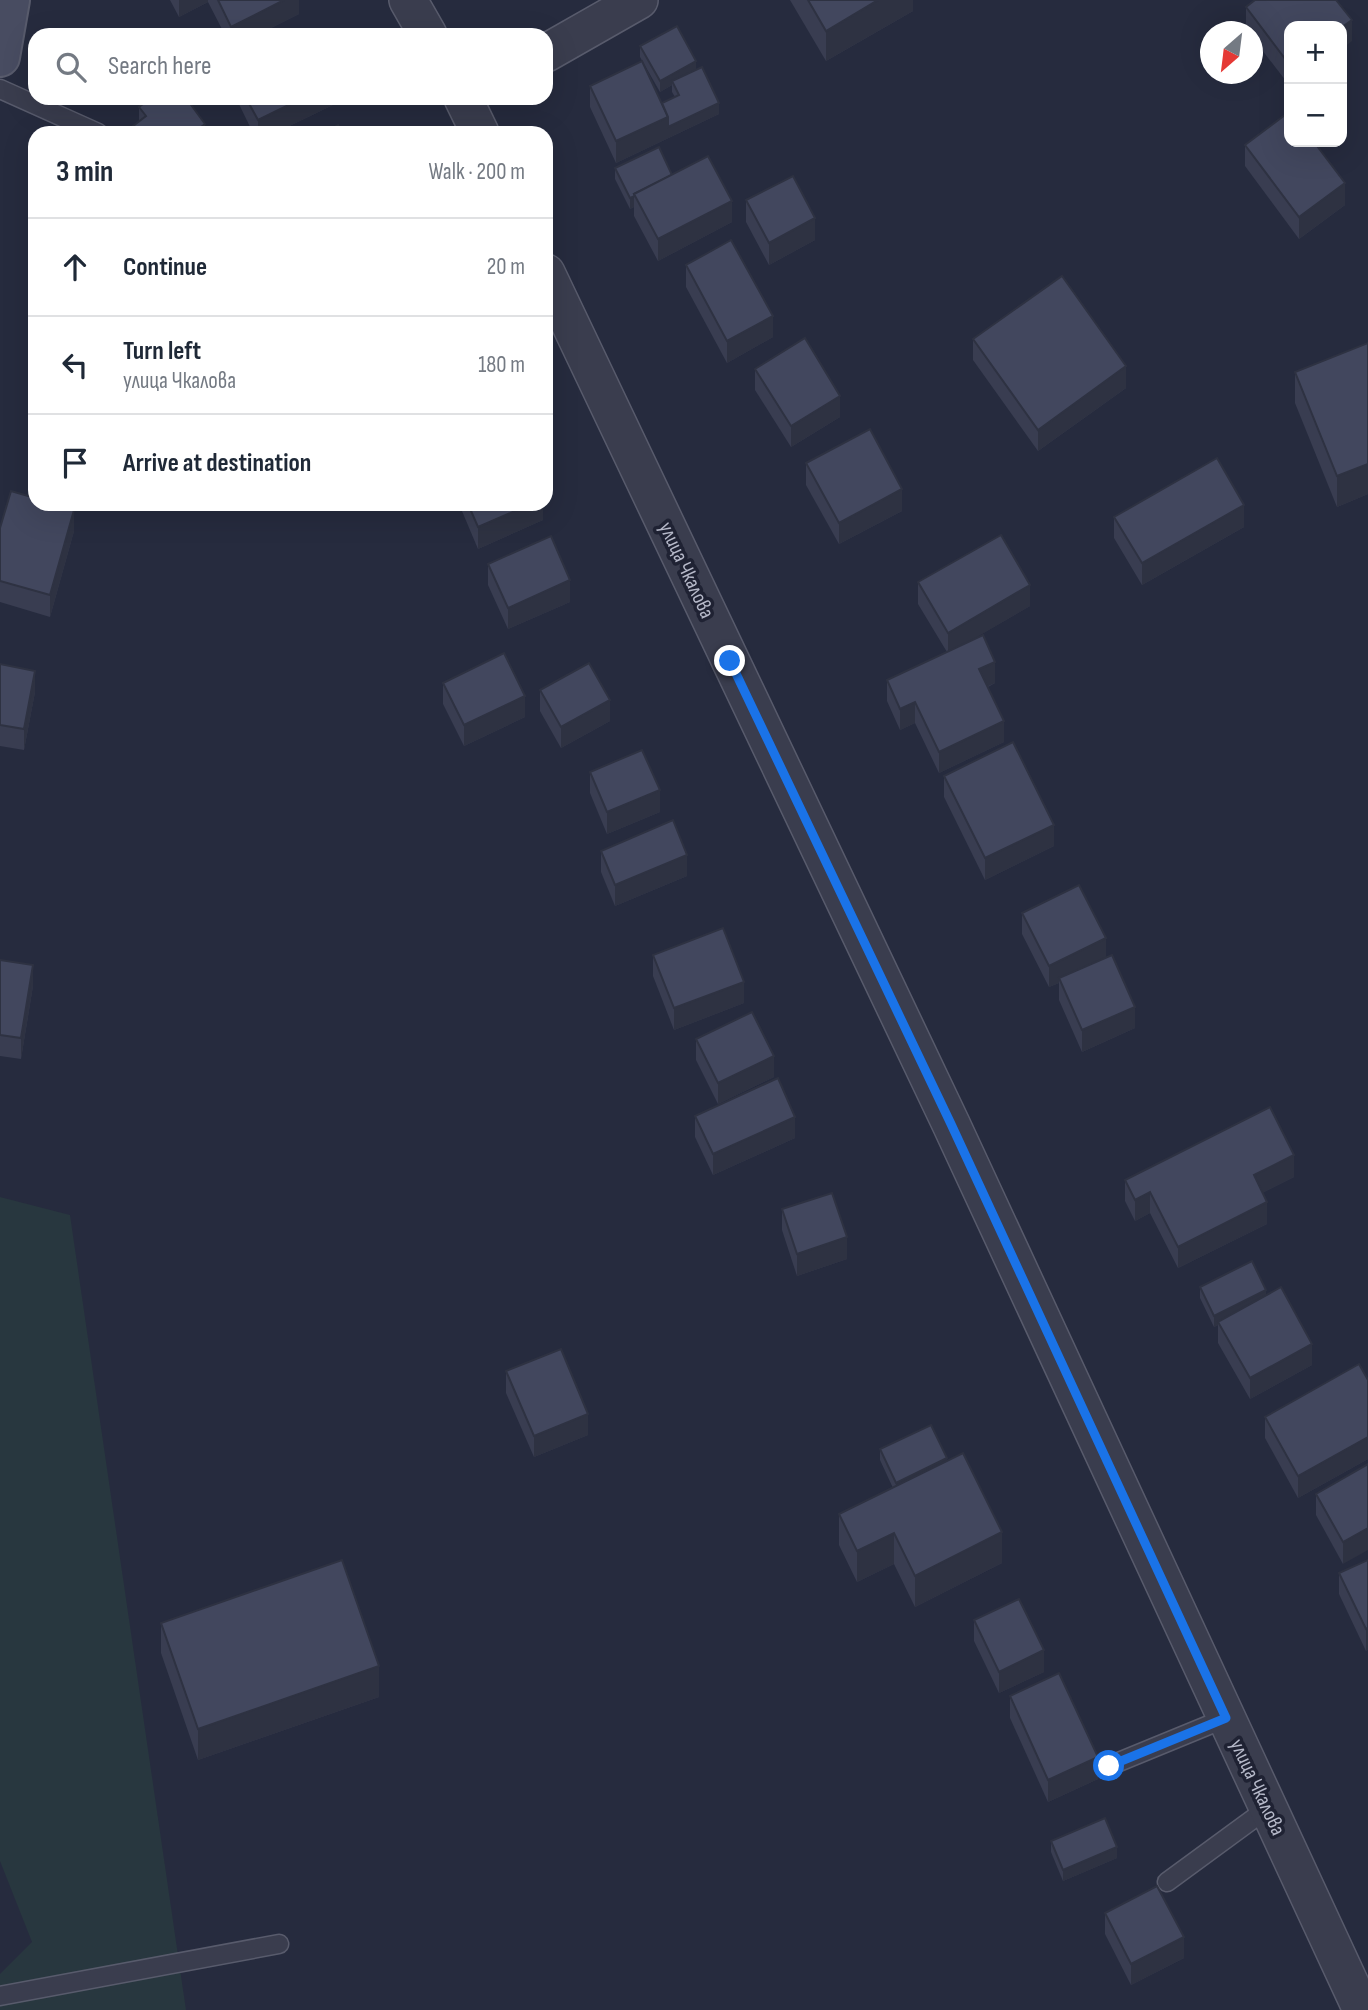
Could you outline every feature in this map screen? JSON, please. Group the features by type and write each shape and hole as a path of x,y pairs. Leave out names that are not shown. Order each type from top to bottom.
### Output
{"main road":[{"path":"0,57 10,0"}],"street":[{"path":"408,0 424,28"},
{"path":"553,49 639,0"},
{"path":"468,105 477,126"},
{"name":"улица Чкалова","path":"553,288 951,1124 1362,2010"}],"lane":[{"path":"0,89 28,102"},
{"path":"36,105 82,126"},
{"path":"1109,1766 1226,1718"},
{"path":"1167,1882 1268,1808"},
{"path":"0,1996 278,1944"}],"shaded area":[{"path":"0,1197 70,1215 186,2010 0,2010 0,1974 32,1942 0,1861"}],"building":[{"path":"218,0 284,0 231,27"},
{"path":"808,0 878,0 826,31"},
{"path":"1255,0 1336,0 1352,20 1347,24 1347,21 1284,21 1284,57 1263,30 1263,21 1257,21 1246,7"},
{"path":"677,26 696,61 660,81 640,46"},
{"path":"642,61 668,117 616,141 590,86"},
{"path":"702,67 719,103 668,127 668,117 662,103 679,95 672,81"},
{"path":"191,105 205,124 133,126 146,116 139,107"},
{"path":"250,105 289,105 258,120"},
{"path":"1284,116 1284,147 1318,147 1345,183 1299,217 1245,145"},
{"path":"659,147 672,175 630,198 615,168"},
{"path":"708,156 732,201 658,239 634,194"},
{"path":"793,176 815,218 769,243 746,200"},
{"path":"731,240 773,316 727,341 686,265"},
{"path":"1062,276 1126,366 1038,430 973,339"},
{"path":"805,338 840,396 791,426 755,369"},
{"path":"1368,343 1368,464 1337,476 1295,372"},
{"path":"870,429 902,489 839,523 806,463"},
{"path":"1217,458 1244,505 1142,563 1114,517"},
{"path":"11,491 28,496 28,511 74,511 50,595 0,581 0,528"},
{"path":"471,511 515,511 478,527"},
{"path":"1001,535 1030,585 948,633 918,582"},
{"path":"551,536 570,580 508,608 488,564"},
{"path":"983,635 995,662 979,669 1004,721 939,752 915,702 900,709 887,680"},
{"path":"504,653 525,696 464,725 443,683"},
{"path":"589,663 610,700 561,727 540,690"},
{"path":"0,664 35,671 24,729 0,725"},
{"path":"1013,742 1054,825 985,858 944,776"},
{"path":"642,750 660,790 607,812 590,772"},
{"path":"673,820 687,855 615,885 601,851"},
{"path":"1079,885 1106,938 1049,966 1022,913"},
{"path":"723,928 744,982 674,1008 653,955"},
{"path":"1112,955 1135,1007 1082,1030 1059,978"},
{"path":"0,960 33,965 21,1038 0,1035"},
{"path":"752,1012 774,1056 718,1083 696,1039"},
{"path":"778,1078 795,1117 713,1154 695,1116"},
{"path":"1270,1107 1294,1155 1254,1175 1267,1202 1178,1247 1150,1192 1135,1200 1125,1180"},
{"path":"832,1193 847,1237 797,1254 782,1209"},
{"path":"1252,1261 1266,1290 1214,1316 1200,1287"},
{"path":"1281,1287 1312,1344 1250,1378 1218,1322"},
{"path":"561,1349 588,1414 534,1436 506,1371"},
{"path":"1359,1364 1368,1380 1368,1437 1298,1476 1265,1417"},
{"path":"931,1425 947,1458 896,1483 880,1449"},
{"path":"963,1453 1002,1532 915,1576 894,1533 857,1551 839,1514"},
{"path":"1368,1464 1368,1528 1343,1542 1316,1494"},
{"path":"342,1560 379,1666 198,1729 161,1623"},
{"path":"1368,1560 1368,1628 1366,1629 1339,1573"},
{"path":"1019,1599 1044,1650 999,1672 974,1620"},
{"path":"1059,1673 1098,1757 1048,1780 1010,1696"},
{"path":"1105,1818 1117,1847 1063,1870 1051,1841"},
{"path":"1157,1886 1184,1937 1131,1964 1105,1913"}],"route":[{"path":"730,661 951,1124 1226,1718 1109,1766"}]}
